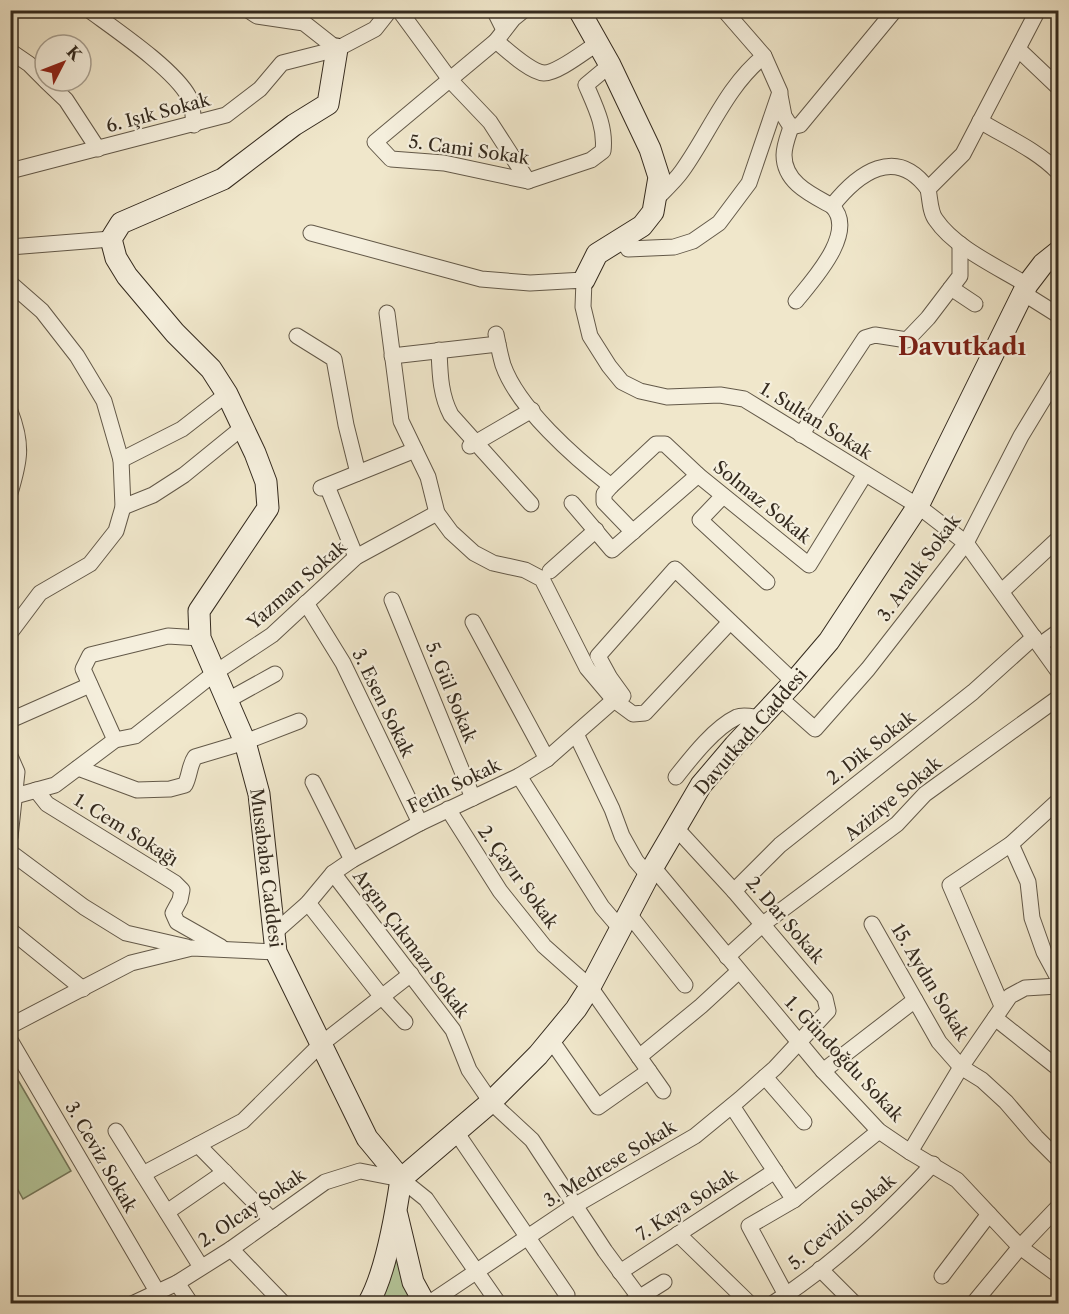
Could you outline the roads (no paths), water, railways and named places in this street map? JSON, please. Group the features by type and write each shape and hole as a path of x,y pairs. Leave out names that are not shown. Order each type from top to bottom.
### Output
{"main road":[{"path":"579,10 610,65 650,149 659,177 653,212 642,226 597,254 584,280"},
{"path":"111,239 122,223 223,178 294,125 328,104 338,49"},
{"name":"Musababa Caddesi","path":"111,239 116,258 127,276 175,333 211,369 227,394 266,482 268,508 199,611 200,638 245,742 259,795 275,943 320,1045 367,1138 401,1179"},
{"name":"Davutkadı Caddesi","path":"401,1179 491,1102 538,1055 576,1009 701,785 829,641 918,506 1025,289 1043,264 1059,252"},
{"path":"368,1304 375,1291 396,1211 401,1179"},
{"path":"396,1211 413,1282 427,1304"}],"street":[{"path":"89,10 135,44 175,79 190,98 194,125"},
{"path":"248,10 257,16 304,23 338,49"},
{"name":"6. Işık Sokak","path":"10,171 226,115 260,89 282,63 338,49 375,29 390,10"},
{"path":"399,10 451,81 490,122 528,181"},
{"path":"494,10 500,35 532,69 544,73 561,67 598,43"},
{"path":"451,81 524,10"},
{"path":"724,10 764,56 780,92 784,116 790,127 784,155 790,177 805,191 838,212 840,229 836,245 823,268 796,301"},
{"path":"790,127 800,125 895,10"},
{"path":"928,189 963,154 1038,10"},
{"path":"1018,49 1059,87"},
{"path":"656,199 682,172 730,91 750,67 764,56"},
{"path":"13,57 33,71"},
{"name":"5. Cami Sokak","path":"451,81 375,142 391,159 444,163 528,181 591,159 603,151 604,137 597,111 586,85 610,65"},
{"path":"628,249 674,247 693,241 719,223 749,183 780,92"},
{"path":"59,93 98,149"},
{"path":"980,121 1032,152 1059,172"},
{"path":"832,207 846,190 870,171 888,166 900,166 918,175 928,189 934,219 960,243 1059,315"},
{"path":"311,232 481,279 530,283 584,280"},
{"path":"10,247 111,239"},
{"path":"801,435 865,338 875,335 907,340 928,318 960,276 960,243"},
{"name":"1. Sultan Sokak","path":"584,280 583,308 590,336 622,382 640,391 667,397 720,395 744,399 918,506 966,543 1059,671"},
{"path":"10,284 42,311 77,356 104,401 121,460 123,507 116,531 90,564 40,593 10,633"},
{"path":"951,288 975,304"},
{"path":"387,313 401,421 428,477 436,513 474,553 493,563 525,570 542,579 587,668 614,700 633,714 645,713 730,622"},
{"path":"297,336 334,359 346,425 358,473"},
{"path":"392,356 497,339 503,366 517,392 579,461 611,486 604,494 604,502 633,532"},
{"path":"439,350 441,386 444,402 451,415 473,444 531,504"},
{"name":"3. Aralık Sokak","path":"787,690 815,729 868,669 966,543 1021,436 1059,375"},
{"path":"121,460 182,429 227,394"},
{"path":"473,444 532,410"},
{"path":"10,411 17,428 20,463 10,493"},
{"path":"123,507 153,495 184,476 243,427"},
{"name":"Solmaz Sokak","path":"611,486 656,444 665,444 698,475 809,565 865,474"},
{"path":"356,557 324,487 415,450"},
{"path":"572,503 612,550 698,475"},
{"path":"723,496 700,520 767,582"},
{"name":"Yazman Sokak","path":"15,796 55,785 116,740 135,736 216,672 272,635 356,557 436,513"},
{"path":"550,572 596,530"},
{"path":"1002,591 1059,540"},
{"path":"633,714 628,702 610,678 598,656 675,569 730,622 787,690"},
{"name":"5. Gül Sokak","path":"392,600 473,798"},
{"name":"3. Esen Sokak","path":"306,603 343,663 420,823"},
{"path":"473,622 547,759"},
{"name":"2. Dik Sokak","path":"734,891 780,845 1037,641 1059,632"},
{"path":"116,740 83,669 90,655 168,636 200,638"},
{"path":"228,700 275,674"},
{"path":"14,719 90,685"},
{"name":"Aziziye Sokak","path":"727,957 763,924 897,824 925,794 1059,698"},
{"name":"Fetih Sokak","path":"275,943 333,873 352,860 447,809 519,777 547,759 614,700"},
{"path":"676,777 719,730 737,717 760,718"},
{"path":"78,768 137,790 170,789 185,785 190,777 189,765 195,757 245,742 299,721"},
{"name":"1. Gündoğdu Sokak","path":"576,734 612,809 622,836 636,861 651,871 879,1131 957,1180 1020,1247 1059,1275"},
{"path":"10,756 17,772 10,837"},
{"path":"519,777 602,907 624,921 685,985"},
{"path":"314,782 352,860"},
{"name":"1. Cem Sokağı","path":"36,790 47,804 175,883 182,890 180,900 173,912 177,922 226,950"},
{"path":"1059,801 1011,844 950,885 999,1012 1059,1068"},
{"name":"2. Çayır Sokak","path":"447,809 500,891 544,946 590,987 663,1091"},
{"name":"2. Dar Sokak","path":"676,828 763,924 825,998 828,1011 800,1042"},
{"path":"1011,844 1028,882 1032,918 1041,943 1059,978"},
{"path":"10,852 84,907 126,933 192,948 226,950 275,943"},
{"name":"Argın Çıkmazı Sokak","path":"333,873 453,1030 469,1070 491,1102 532,1140 620,1272 634,1300"},
{"path":"308,903 382,997 405,1022"},
{"name":"15. Aydın Sokak","path":"872,924 939,1042 961,1067 982,1080 1059,1158"},
{"path":"10,930 83,989"},
{"path":"10,1026 131,963 192,948"},
{"path":"639,1057 702,1006 739,971"},
{"path":"143,1174 243,1120 320,1045 411,974"},
{"path":"910,1152 961,1067 1010,996 1024,988 1059,986"},
{"path":"824,1071 915,1000"},
{"name":"3. Ceviz Sokak","path":"10,1040 158,1293"},
{"path":"551,1040 598,1107 649,1071"},
{"name":"3. Medrese Sokak","path":"427,1304 574,1206 695,1136 765,1077 800,1042"},
{"path":"765,1077 804,1122"},
{"path":"732,1106 794,1200"},
{"path":"116,1131 201,1267"},
{"path":"786,1295 749,1226 794,1200 879,1131"},
{"path":"456,1132 567,1294"},
{"path":"198,1145 272,1220"},
{"name":"5. Cevizli Sokak","path":"772,1304 820,1269 890,1211 933,1164"},
{"name":"2. Olcay Sokak","path":"132,1304 177,1283 231,1249 325,1182 360,1171 401,1179"},
{"name":"7. Kaya Sokak","path":"620,1272 775,1171"},
{"path":"167,1212 225,1172"},
{"path":"401,1179 426,1199 499,1304"},
{"path":"973,1304 1020,1247 1059,1207"},
{"path":"942,1276 989,1214"},
{"path":"678,1234 750,1304"},
{"path":"231,1249 284,1304"},
{"path":"820,1269 855,1304"},
{"path":"634,1300 664,1282"},
{"path":"177,1283 191,1304"}],"district":[{"name":"Davutkadı","path":"962,347"}]}
